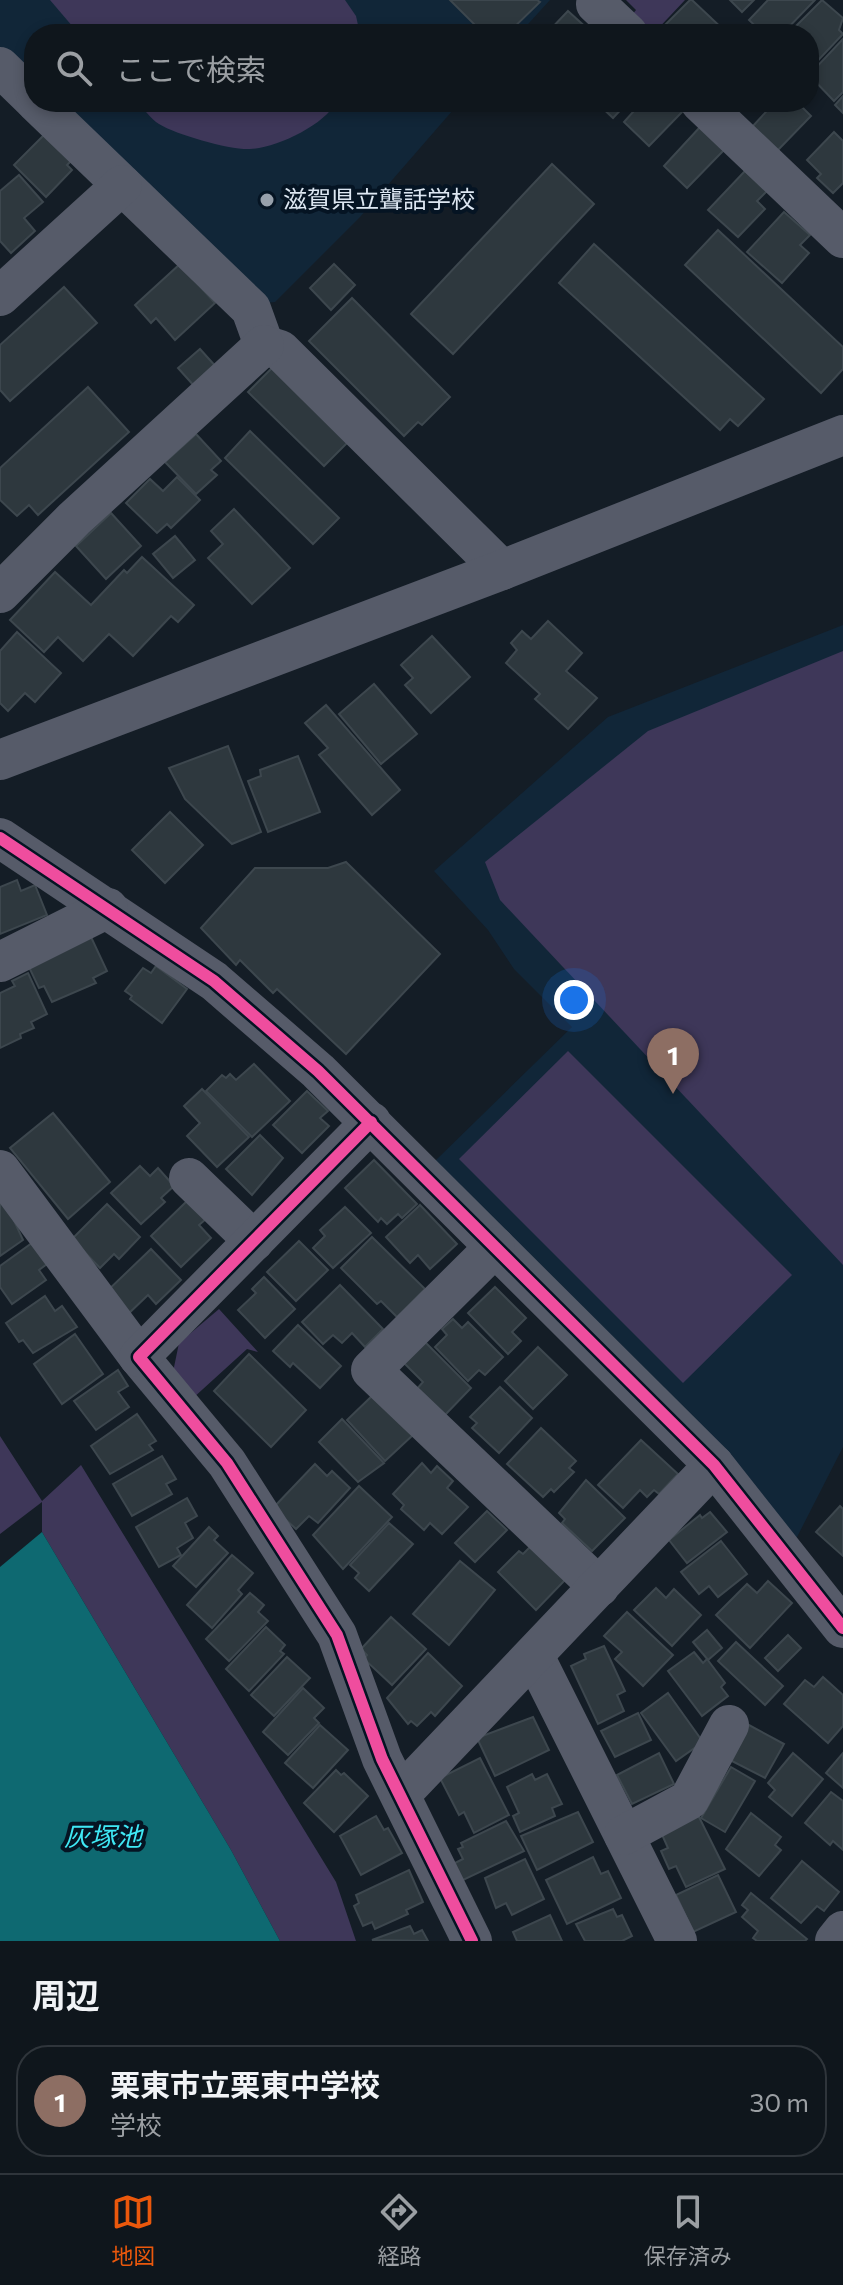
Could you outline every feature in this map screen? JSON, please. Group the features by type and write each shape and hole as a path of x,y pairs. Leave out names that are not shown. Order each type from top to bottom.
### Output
{"street":[{"path":"596,4 617,24"},
{"path":"0,67 24,90"},
{"path":"46,112 251,309 264,345"},
{"path":"711,112 843,238"},
{"path":"0,296 122,185"},
{"path":"264,345 280,350 502,570"},
{"path":"0,593 74,519 264,345"},
{"path":"0,760 502,570 843,435"},
{"path":"0,838 214,981 371,1122 714,1465 843,1628"},
{"path":"0,962 108,908"},
{"path":"139,1357 371,1122"},
{"path":"6,1177 38,1225 139,1357 227,1463 337,1635 382,1759 472,1941"},
{"path":"189,1178 254,1241"},
{"path":"495,1247 371,1370 599,1587"},
{"path":"401,1794 714,1465"},
{"path":"534,1656 677,1941"},
{"path":"624,1835 689,1800 729,1725"},
{"path":"835,1941 843,1931"}],"shaded area":[{"path":"0,0 550,0 528,24 24,24 24,70 0,47"},
{"path":"50,0 345,0 358,24 70,24"},
{"path":"626,0 685,0 662,24 642,24 632,15 636,10"},
{"name":"滋賀県立聾話学校","path":"67,112 451,112 360,217 275,302 265,303"},
{"path":"146,112 329,112 299,134 250,149 190,137 153,119"},
{"path":"843,625 843,1447 795,1541 434,1162 572,1027 514,969 488,930 434,871 608,717"},
{"path":"843,651 843,1265 500,900 485,862 648,731"},
{"path":"568,1051 792,1275 683,1383 459,1159"},
{"path":"219,1309 258,1352 247,1349 192,1399 173,1372 179,1343"},
{"path":"0,1436 42,1501 81,1465 336,1882 356,1941 280,1941 231,1850 42,1532 42,1502 0,1534"}],"water":[{"name":"灰塚池","path":"42,1532 231,1850 280,1941 0,1941 0,1567"}],"building":[{"path":"450,0 540,2 517,24 474,24"},
{"path":"692,0 718,24 666,24"},
{"path":"730,0 754,0 742,12"},
{"path":"768,0 815,0 792,24 753,24 749,20"},
{"path":"822,0 843,18 839,30 843,34 819,59 819,24 798,24"},
{"path":"568,11 582,24 556,24"},
{"path":"843,39 843,92 834,101 819,85 819,64"},
{"path":"843,96 843,113 835,105"},
{"path":"633,112 682,112 649,146 624,122"},
{"path":"766,112 807,112 811,116 777,151 752,127"},
{"path":"700,127 724,150 687,188 664,166"},
{"path":"834,132 843,141 843,183 833,193 817,178 821,174 807,160"},
{"path":"45,134 72,160 67,165 72,170 46,197 14,165"},
{"path":"552,164 594,204 453,354 411,314"},
{"path":"745,171 767,191 757,201 765,209 738,237 708,210"},
{"path":"19,175 43,202 24,218 35,231 11,253 0,241 0,191"},
{"path":"784,212 810,235 800,245 809,253 782,283 747,252"},
{"path":"718,230 843,347 843,369 821,393 685,265"},
{"path":"594,244 764,399 738,426 730,419 720,430 559,283"},
{"path":"180,264 215,303 175,340 156,318 151,323 135,305"},
{"path":"334,264 355,285 331,310 310,288"},
{"path":"64,287 97,323 10,401 0,390 0,345"},
{"path":"352,298 450,397 422,425 418,422 404,436 309,341"},
{"path":"200,349 218,369 196,388 178,368"},
{"path":"279,361 354,436 324,466 248,392"},
{"path":"88,387 129,432 38,515 29,505 17,516 0,500 0,468"},
{"path":"250,431 339,518 313,544 225,458"},
{"path":"196,434 221,461 211,470 217,475 196,494 165,462"},
{"path":"177,477 200,500 171,528 167,524 157,533 126,503 150,479 163,491"},
{"path":"234,509 290,568 252,604 208,558 223,544 211,531"},
{"path":"111,513 141,546 106,579 76,546"},
{"path":"175,536 195,560 173,578 153,554"},
{"path":"142,557 194,605 178,622 171,616 133,656 109,634 83,661 58,637 44,652 10,620 55,572 91,605 124,570 127,573"},
{"path":"548,621 582,653 566,671 597,698 568,729 535,699 540,694 506,663 517,650 511,643 522,631 531,639"},
{"path":"17,632 61,673 35,702 25,693 8,711 0,703 0,651"},
{"path":"432,636 470,677 431,713 405,685 413,678 401,665"},
{"path":"374,684 417,734 381,764 339,714"},
{"path":"326,705 400,790 372,815 319,755 328,748 305,723"},
{"path":"228,746 261,832 232,844 185,799 169,768"},
{"path":"298,756 320,812 268,832 248,781 261,776 260,770"},
{"path":"170,812 203,845 165,883 132,850"},
{"path":"346,862 440,954 346,1054 277,989 273,993 240,960 236,965 201,928 255,868 328,868"},
{"path":"17,880 21,891 35,885 47,915 0,934 0,887"},
{"path":"91,937 107,971 93,978 96,983 52,1002 44,986 39,988 28,965"},
{"path":"156,966 187,989 162,1023 130,999 132,996 125,991 143,968 151,973"},
{"path":"28,973 47,1014 31,1022 34,1028 20,1034 21,1038 0,1048 0,993 15,986 12,981"},
{"path":"254,1064 290,1101 252,1137 206,1091 222,1075 226,1078 230,1074 236,1080"},
{"path":"202,1089 249,1137 217,1167 187,1136 200,1123 184,1106"},
{"path":"307,1091 328,1111 320,1118 329,1126 302,1153 273,1125"},
{"path":"53,1113 110,1182 68,1219 10,1148"},
{"path":"260,1135 283,1158 252,1195 226,1169"},
{"path":"374,1160 417,1204 402,1218 398,1214 387,1224 381,1218 378,1222 345,1188"},
{"path":"140,1166 150,1176 158,1168 174,1186 161,1198 165,1202 141,1224 111,1193"},
{"path":"188,1200 206,1219 199,1225 211,1238 181,1267 151,1236"},
{"path":"5,1201 23,1240 0,1256 0,1204"},
{"path":"107,1204 140,1237 119,1259 114,1254 100,1268 72,1239"},
{"path":"420,1205 457,1244 430,1269 418,1255 410,1263 386,1237"},
{"path":"345,1207 371,1233 333,1268 313,1248 325,1236 320,1230"},
{"path":"372,1237 425,1289 397,1317 381,1301 377,1304 341,1268"},
{"path":"299,1241 328,1270 296,1301 267,1272"},
{"path":"32,1243 47,1264 39,1270 46,1280 12,1304 0,1287 0,1266"},
{"path":"151,1249 181,1280 156,1304 148,1295 125,1317 103,1295"},
{"path":"264,1277 295,1309 265,1338 238,1310 256,1293 252,1289"},
{"path":"340,1285 383,1329 365,1347 352,1333 342,1343 333,1335 323,1344 302,1322"},
{"path":"495,1287 526,1318 512,1332 521,1341 508,1354 468,1313"},
{"path":"45,1296 55,1311 62,1306 77,1327 33,1353 23,1340 19,1342 6,1323"},
{"path":"453,1319 462,1328 468,1322 503,1357 485,1375 479,1370 468,1381 435,1347 447,1335 442,1329"},
{"path":"298,1325 341,1366 320,1388 293,1363 290,1367 273,1351"},
{"path":"75,1334 103,1374 62,1404 34,1364"},
{"path":"422,1339 471,1388 443,1417 416,1390 423,1382 401,1360"},
{"path":"538,1347 567,1375 533,1409 505,1381"},
{"path":"249,1354 306,1410 271,1447 214,1391"},
{"path":"118,1370 128,1386 118,1392 129,1407 96,1430 74,1401"},
{"path":"500,1387 532,1418 499,1453 472,1428 477,1423 470,1417"},
{"path":"374,1394 413,1435 385,1461 347,1420"},
{"path":"137,1414 156,1441 149,1445 153,1450 110,1474 91,1446"},
{"path":"342,1419 384,1463 358,1482 319,1442"},
{"path":"541,1428 576,1461 569,1468 574,1472 554,1492 551,1489 543,1497 507,1464"},
{"path":"641,1440 678,1474 659,1494 654,1490 647,1497 640,1490 623,1508 598,1485"},
{"path":"162,1456 176,1479 166,1484 172,1494 132,1516 113,1484"},
{"path":"422,1463 431,1473 437,1466 453,1481 447,1488 468,1507 442,1534 430,1523 424,1530 401,1509 404,1505 393,1494"},
{"path":"315,1464 327,1476 332,1471 350,1488 318,1523 309,1516 296,1529 273,1508"},
{"path":"586,1480 625,1518 592,1551 562,1523 565,1519 559,1513"},
{"path":"359,1486 392,1517 343,1569 313,1535"},
{"path":"187,1498 197,1516 185,1523 193,1538 177,1548 181,1555 159,1567 136,1527"},
{"path":"840,1506 843,1509 843,1556 816,1532"},
{"path":"487,1511 507,1530 475,1562 455,1543"},
{"path":"710,1512 727,1532 687,1563 669,1540 700,1515 702,1518"},
{"path":"389,1523 413,1544 369,1591 355,1578 359,1573 350,1565"},
{"path":"209,1527 218,1536 214,1540 228,1553 196,1587 173,1566"},
{"path":"721,1541 747,1574 718,1597 709,1586 699,1594 681,1572"},
{"path":"532,1545 566,1579 536,1610 498,1572 519,1551 523,1554"},
{"path":"232,1555 253,1573 238,1590 242,1594 212,1628 187,1605"},
{"path":"460,1561 495,1590 449,1645 413,1614"},
{"path":"768,1581 792,1603 750,1648 716,1615 747,1584 757,1593"},
{"path":"656,1588 666,1598 674,1589 701,1615 672,1646 634,1610"},
{"path":"250,1593 264,1605 258,1612 268,1621 229,1661 206,1639"},
{"path":"627,1612 673,1655 643,1686 615,1659 622,1652 604,1636"},
{"path":"391,1617 426,1649 392,1685 364,1659 367,1655 361,1649"},
{"path":"266,1627 285,1645 280,1651 284,1654 249,1691 226,1669"},
{"path":"707,1630 722,1648 708,1660 693,1642"},
{"path":"788,1635 801,1648 778,1671 765,1658"},
{"path":"736,1642 783,1686 765,1705 718,1661"},
{"path":"604,1646 625,1691 617,1695 624,1711 598,1724 571,1666 586,1659 584,1654"},
{"path":"694,1652 703,1663 707,1659 725,1683 721,1687 728,1696 702,1716 668,1671"},
{"path":"428,1653 462,1686 435,1716 431,1712 417,1726 411,1721 408,1724 387,1698"},
{"path":"287,1657 310,1678 274,1716 251,1695"},
{"path":"823,1677 843,1695 843,1726 828,1743 784,1704 805,1680 814,1687"},
{"path":"303,1688 324,1708 314,1718 319,1723 288,1755 263,1732"},
{"path":"668,1693 703,1742 676,1761 641,1713"},
{"path":"638,1713 651,1740 615,1757 601,1731"},
{"path":"533,1717 549,1750 495,1776 477,1738"},
{"path":"747,1724 784,1744 765,1778 728,1759"},
{"path":"320,1725 348,1750 313,1788 285,1763"},
{"path":"659,1753 674,1784 632,1804 617,1775"},
{"path":"793,1753 823,1779 792,1816 769,1797 775,1790 768,1783"},
{"path":"843,1753 843,1788 826,1773"},
{"path":"480,1758 509,1815 474,1833 464,1812 459,1815 440,1778"},
{"path":"731,1767 755,1781 725,1832 701,1818"},
{"path":"336,1770 341,1775 344,1773 368,1796 334,1832 304,1803"},
{"path":"532,1774 535,1780 547,1774 562,1804 552,1808 555,1816 520,1832 513,1816 519,1813 507,1787"},
{"path":"831,1792 843,1801 843,1850 833,1841 830,1845 805,1823"},
{"path":"696,1811 725,1869 686,1887 676,1866 669,1869 661,1851 668,1848 659,1828"},
{"path":"578,1812 593,1842 537,1870 521,1836"},
{"path":"751,1813 781,1837 775,1845 781,1850 759,1876 726,1849"},
{"path":"376,1816 384,1830 388,1828 402,1853 361,1875 340,1836"},
{"path":"506,1821 524,1851 461,1881 453,1864 463,1859 458,1849 463,1847 461,1843"},
{"path":"593,1857 601,1874 608,1871 621,1898 567,1924 546,1880"},
{"path":"525,1859 544,1899 512,1915 506,1903 496,1908 485,1878"},
{"path":"802,1861 839,1892 824,1911 817,1906 801,1923 771,1898"},
{"path":"409,1870 423,1902 406,1910 408,1914 375,1929 372,1922 363,1926 354,1906 359,1903 356,1895"},
{"path":"718,1875 736,1912 693,1932 676,1895"},
{"path":"751,1893 807,1939 757,1941 753,1938 758,1931 742,1917 748,1910 742,1905"},
{"path":"613,1909 617,1917 622,1915 632,1936 622,1941 585,1941 576,1924"},
{"path":"550,1915 562,1941 517,1941 513,1932"},
{"path":"410,1926 414,1934 422,1930 428,1941 372,1940"}],"cycle path":[{"path":"0,838 214,981 318,1071 714,1465 843,1628"},
{"path":"371,1122 139,1357 227,1463 337,1635 382,1759 472,1941"}],"place":[{"name":"滋賀県立聾話学校","path":"267,200"},
{"name":"栗東市立栗東中学校","path":"673,1094"}]}
